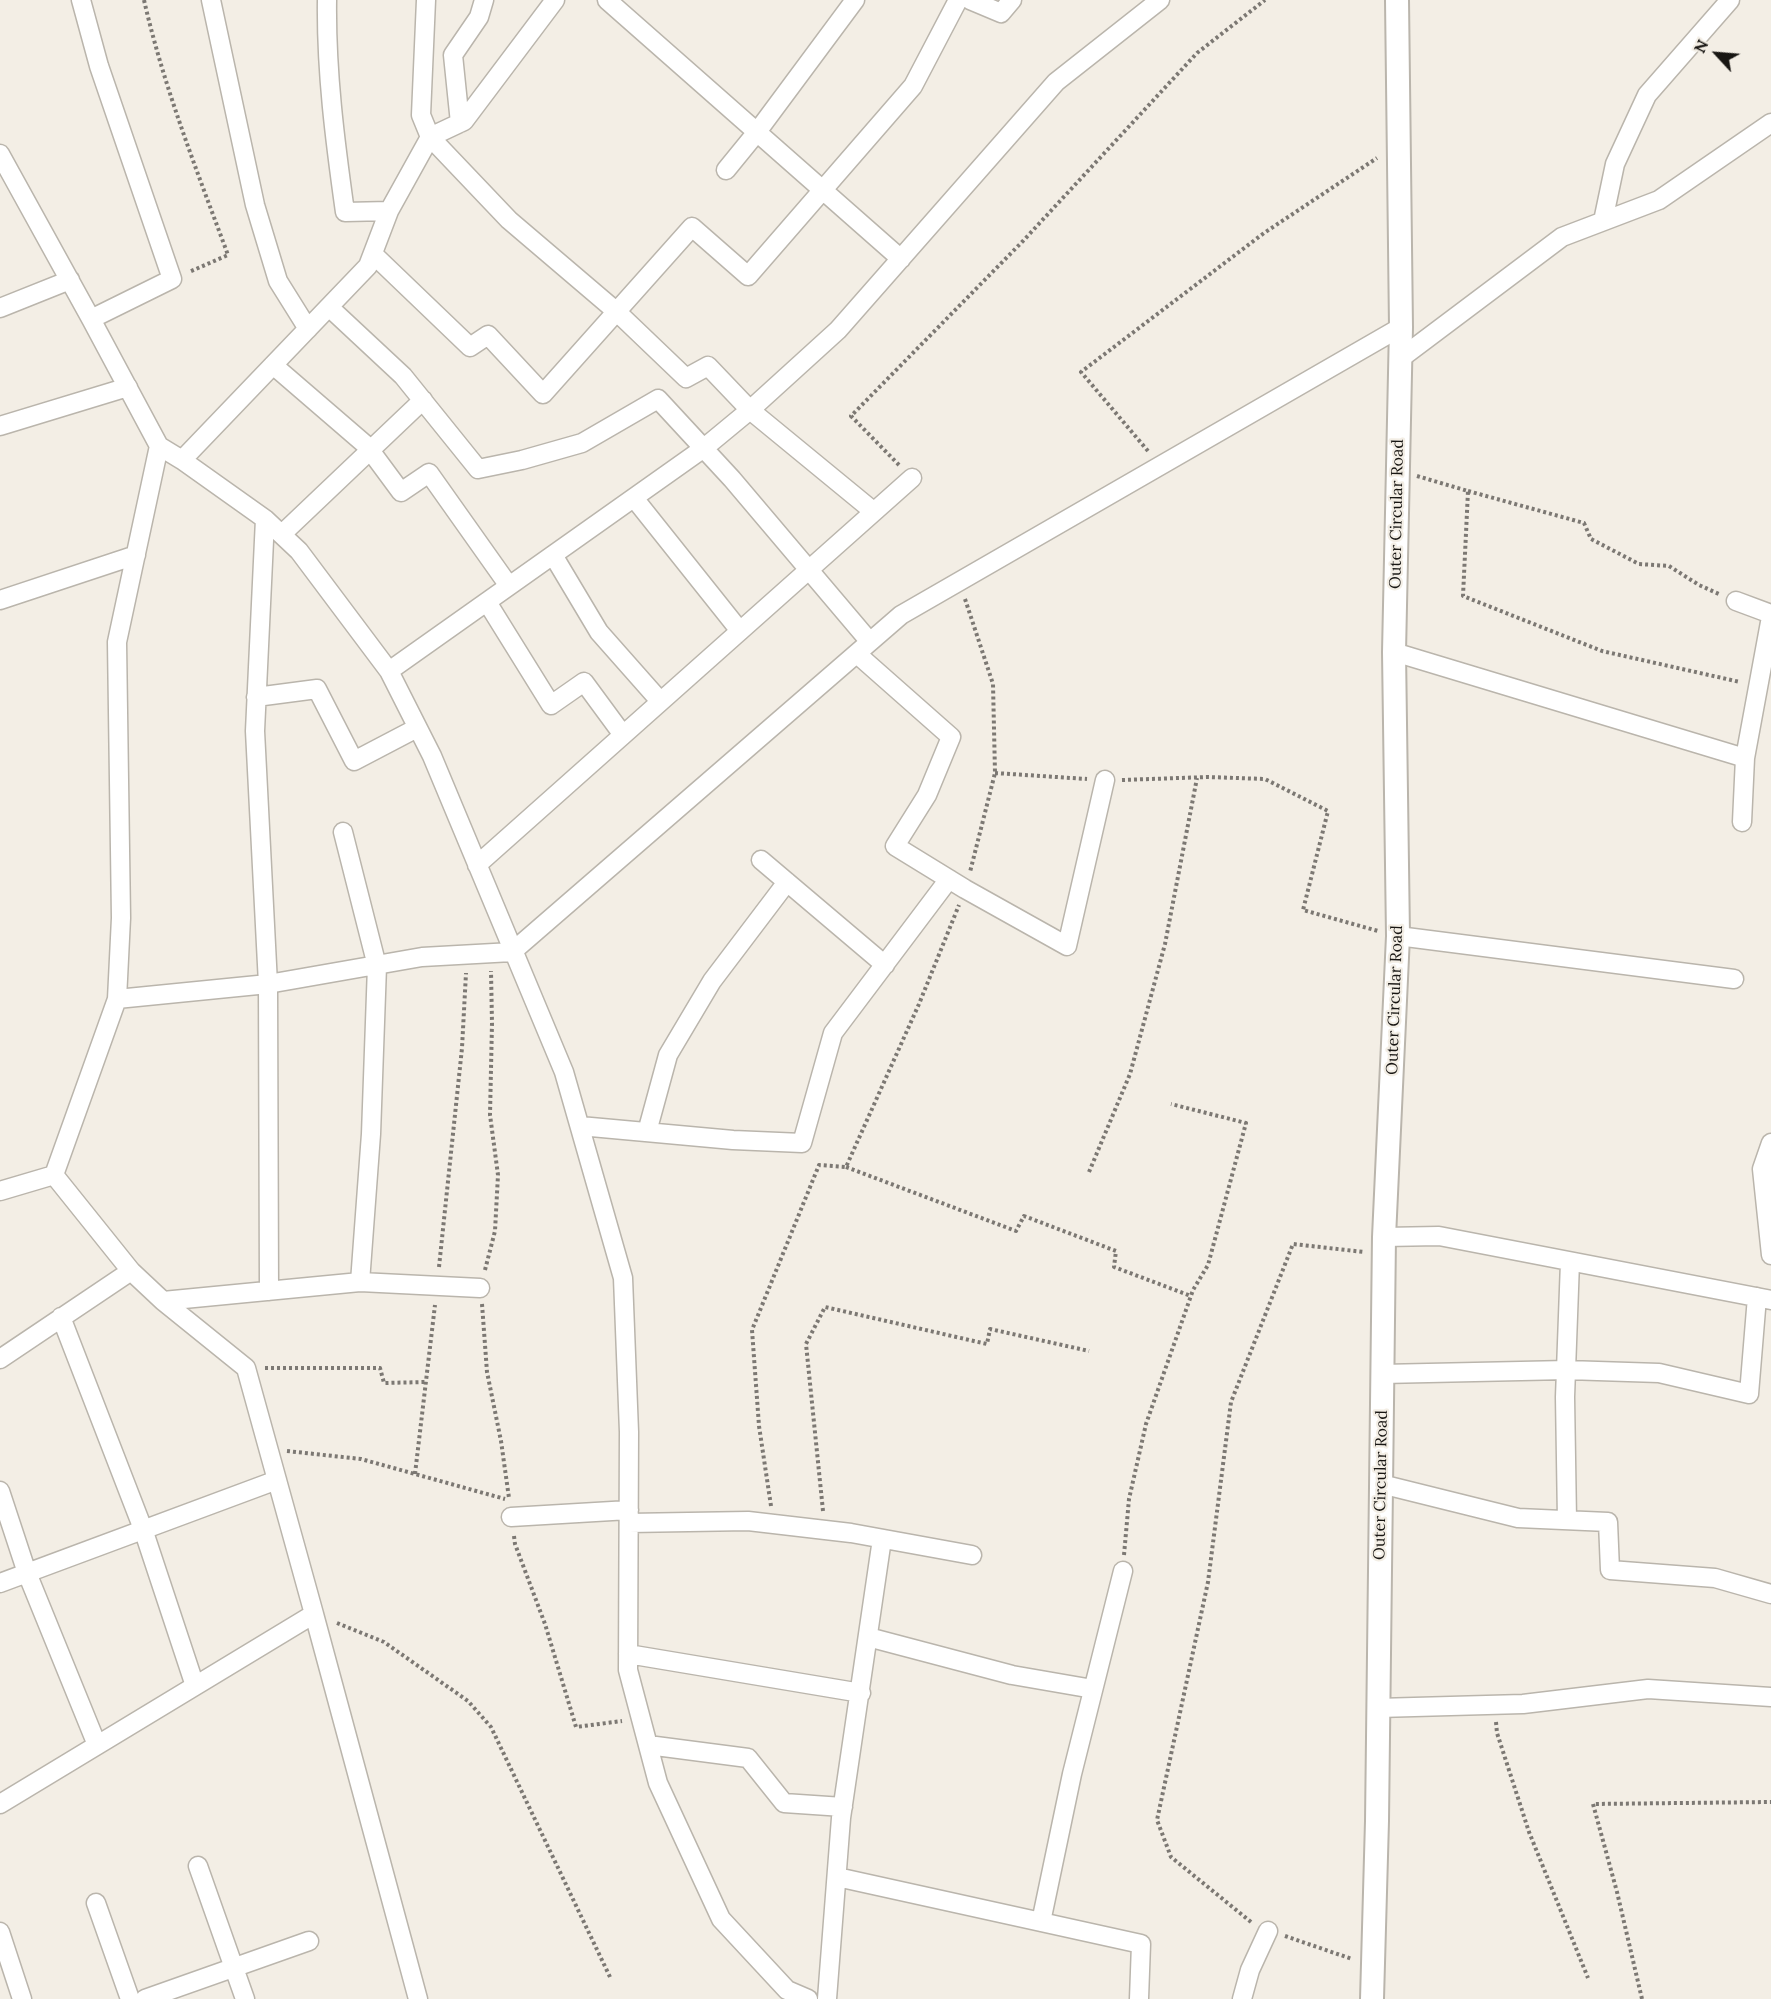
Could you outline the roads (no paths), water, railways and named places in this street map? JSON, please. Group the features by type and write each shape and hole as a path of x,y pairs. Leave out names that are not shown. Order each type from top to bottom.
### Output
{"street":[{"path":"81,0 99,66 172,279 92,319"},
{"path":"211,0 255,205 278,281 308,329"},
{"path":"327,0 326,33 333,122 345,212 389,211"},
{"path":"426,0 421,115 430,137 509,220 616,312 686,378 708,366 750,410 873,511"},
{"path":"460,123 453,55 479,17 484,0"},
{"path":"182,460 368,266 389,211 430,137 464,121 555,0"},
{"path":"607,0 901,259"},
{"path":"726,170 855,0"},
{"path":"373,254 470,347 488,335 543,393 692,227 748,276 913,86 958,0"},
{"path":"970,0 1001,13 1012,0"},
{"path":"389,671 704,448 750,410 837,330 1056,82 1160,0"},
{"name":"Outer Circular Road","path":"1372,1999 1384,1246 1398,936 1394,652 1401,358 1397,0"},
{"path":"1603,222 1615,164 1647,95 1731,0"},
{"path":"1401,358 1562,237 1659,200 1771,123"},
{"path":"0,154 92,319 159,446 265,519 299,551 389,671 432,756 564,1072 623,1278 629,1432 628,1670 658,1783 721,1919 787,1990 808,1999"},
{"path":"0,308 70,280"},
{"path":"329,306 403,376 478,469 522,460 582,443 658,399 809,568 863,648 951,737 927,795 894,846 1067,946 1105,780"},
{"path":"117,999 268,984 422,957 512,952 901,615 1401,327"},
{"path":"273,365 369,450 401,492 429,473 509,586"},
{"path":"0,426 128,387"},
{"path":"282,534 423,400"},
{"path":"54,1175 117,999 121,918 117,642 159,446"},
{"path":"477,865 912,478"},
{"path":"634,498 740,631"},
{"path":"265,519 255,731 268,984 269,1291"},
{"path":"0,598 136,555"},
{"path":"553,555 599,632 660,701"},
{"path":"1736,601 1771,615 1744,758 1742,822"},
{"path":"487,602 551,705 584,682 623,735"},
{"path":"1394,652 1744,758"},
{"path":"256,697 317,689 354,761 417,728"},
{"path":"343,832 377,966 371,1134 360,1282"},
{"path":"761,860 885,965"},
{"path":"580,1126 733,1140 802,1143 833,1033 949,879"},
{"path":"647,1132 668,1055 711,981 787,882"},
{"path":"1398,936 1734,979"},
{"path":"1771,1143 1762,1168 1771,1255"},
{"path":"0,1191 54,1175"},
{"path":"54,1175 132,1271 163,1301 246,1368 418,1999"},
{"path":"1382,1374 1567,1370 1659,1373 1749,1394 1764,1299 1439,1236 1384,1246"},
{"path":"1567,1520 1570,1262"},
{"path":"0,1359 132,1271"},
{"path":"163,1301 360,1282 480,1288"},
{"path":"61,1317 143,1529 195,1686"},
{"path":"0,1583 277,1480"},
{"path":"1381,1484 1518,1518 1608,1522 1610,1570 1715,1578 1771,1594"},
{"path":"0,1491 27,1573 97,1745"},
{"path":"511,1517 629,1516 748,1521 825,1530 972,1555"},
{"path":"827,1999 843,1807 882,1539"},
{"path":"1041,1922 1072,1774 1123,1571"},
{"path":"0,1804 314,1614"},
{"path":"868,1637 1012,1675 1093,1689"},
{"path":"628,1654 861,1693"},
{"path":"1378,1708 1523,1704 1648,1689 1771,1696"},
{"path":"648,1745 748,1758 784,1803 843,1807"},
{"path":"198,1866 244,1999"},
{"path":"837,1876 1141,1944 1139,1999"},
{"path":"96,1903 130,1999"},
{"path":"1242,1999 1250,1970 1268,1931"},
{"path":"0,1932 22,1999"},
{"path":"145,1999 309,1941"}]}
